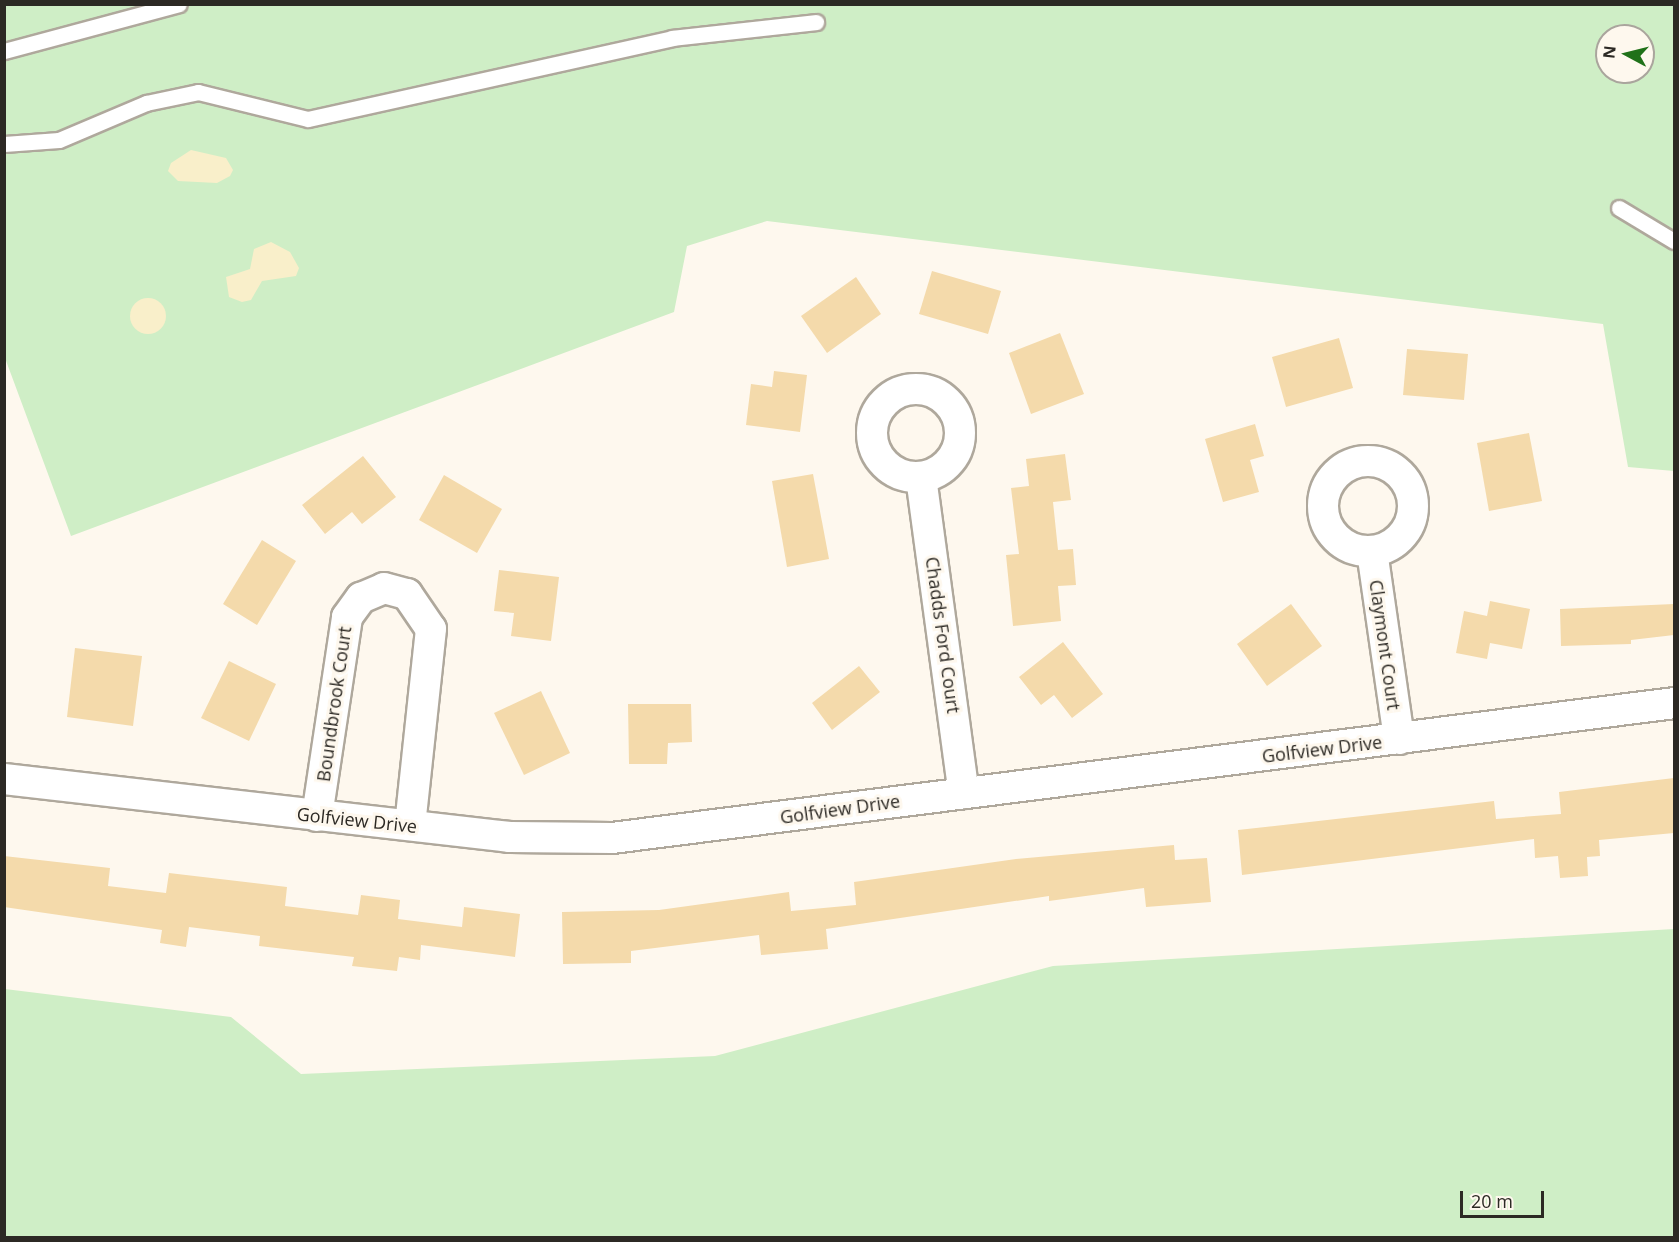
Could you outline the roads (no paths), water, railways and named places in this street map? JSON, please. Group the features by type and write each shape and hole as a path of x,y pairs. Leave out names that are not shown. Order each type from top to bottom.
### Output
{"street":[{"name":"Chadds Ford Court","path":"921,477 964,793"},
{"name":"Claymont Court","path":"1372,551 1399,739"},
{"name":"Boundbrook Court","path":"317,816 347,617 361,598 384,588 407,594 431,629 410,825"},
{"name":"Golfview Drive","path":"4,779 510,837 612,838 1674,703"}],"lane":[{"path":"4,51 179,4"},
{"path":"4,144 59,140 174,96 220,94 265,111 308,119 672,38 816,22"},
{"path":"1619,208 1674,241"}]}
